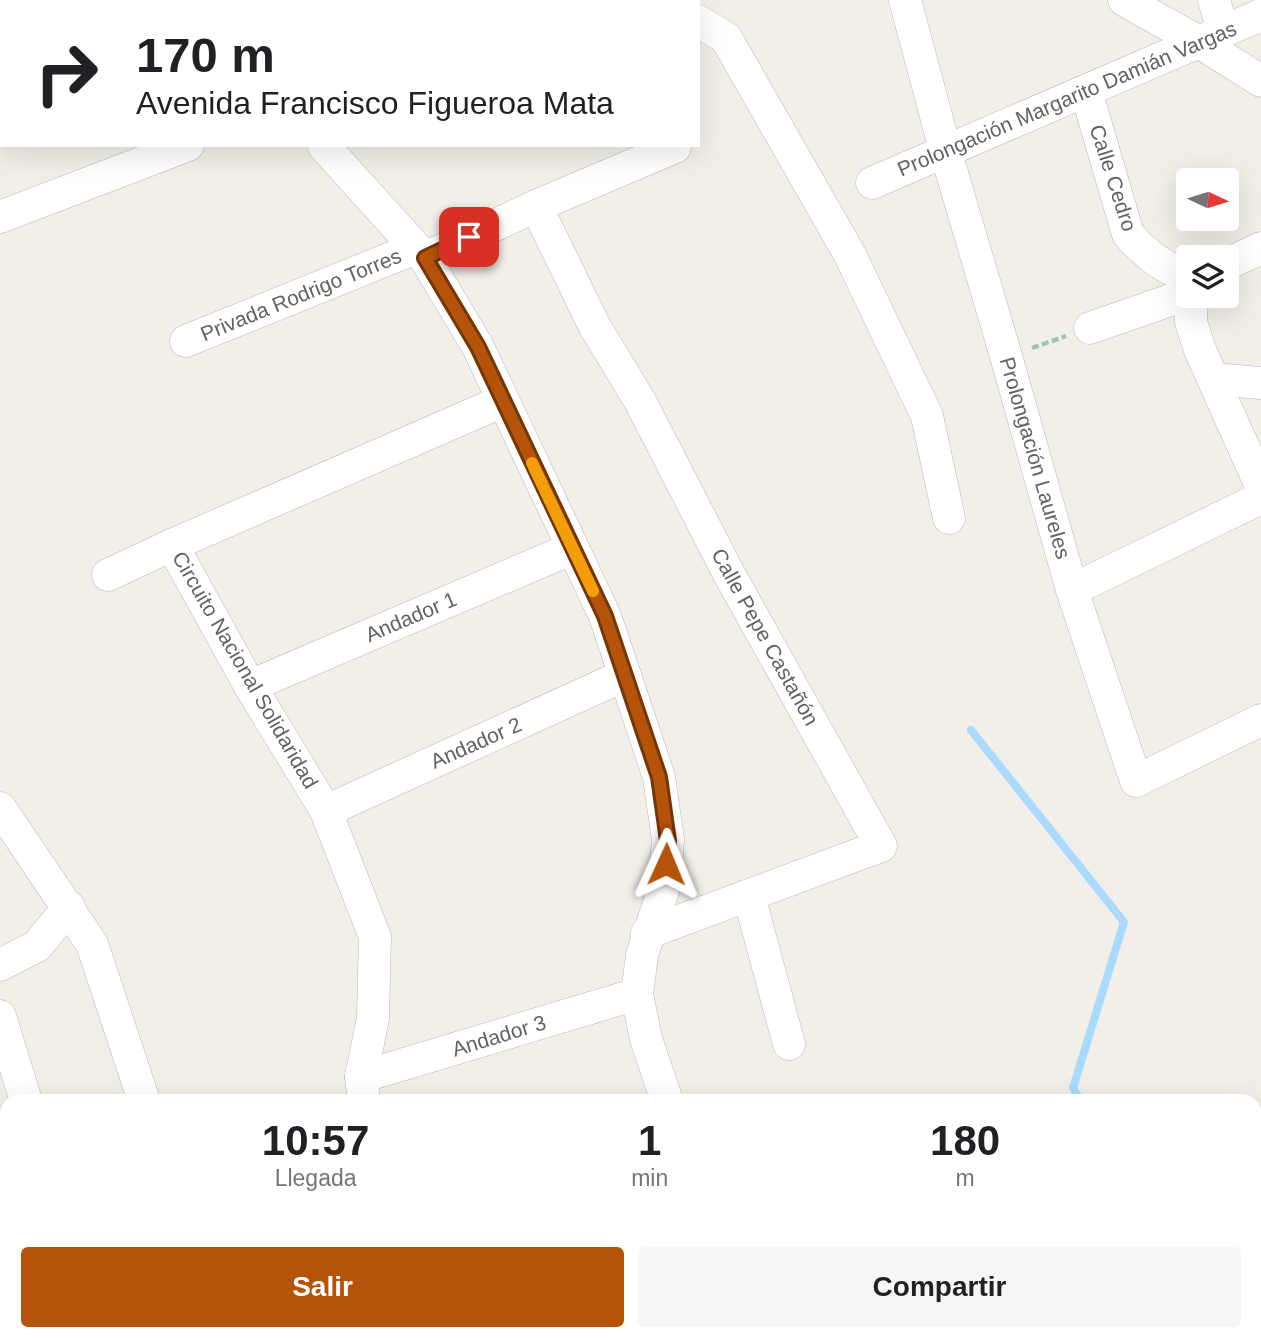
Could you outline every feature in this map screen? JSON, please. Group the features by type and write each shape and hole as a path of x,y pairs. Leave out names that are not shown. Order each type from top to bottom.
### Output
{"street":[{"name":"Prolongación Laureles","path":"905,0 946,153 1072,590 1136,780 1261,720"},
{"path":"1124,0 1211,37 1261,81"},
{"path":"1211,37 1214,0"},
{"name":"Prolongación Margarito Damián Vargas","path":"872,183 1261,15"},
{"path":"700,22 726,38 850,255 927,416 949,519"},
{"name":"Calle Cedro","path":"1086,91 1128,234 1144,253 1176,272"},
{"path":"0,218 183,147"},
{"path":"325,147 420,253 478,347 605,616 659,777 668,841 664,887 647,933 638,994 646,1039 665,1094"},
{"name":"Privada Rodrigo Torres","path":"186,341 420,253 675,147"},
{"name":"Calle Pepe Castañón","path":"536,206 595,327 640,401 729,573 881,846 647,933"},
{"path":"1239,258 1261,248"},
{"path":"1090,328 1176,300"},
{"path":"1190,308 1191,322 1200,350 1261,486"},
{"path":"1215,379 1261,383"},
{"name":"Circuito Nacional Solidaridad","path":"363,1089 373,1018 375,937 326,811 250,686 172,545 503,401"},
{"path":"1072,590 1261,498"},
{"path":"108,575 172,545"},
{"name":"Andador 1","path":"250,686 572,548"},
{"name":"Andador 2","path":"326,811 625,674"},
{"path":"0,808 92,944 142,1094"},
{"path":"749,896 789,1044"},
{"path":"0,965 37,946 69,907"},
{"name":"Andador 3","path":"363,1089 638,994"},
{"path":"0,1017 24,1094"}],"path":[{"path":"1006,356 1090,328"}],"waterway":[{"path":"971,730 1124,922 1073,1088 1077,1094"}],"slow traffic":[{"path":"532,463 593,591"}],"route":[{"path":"469,237 425,258 478,347 605,616 659,777 668,841 666,864"}]}
